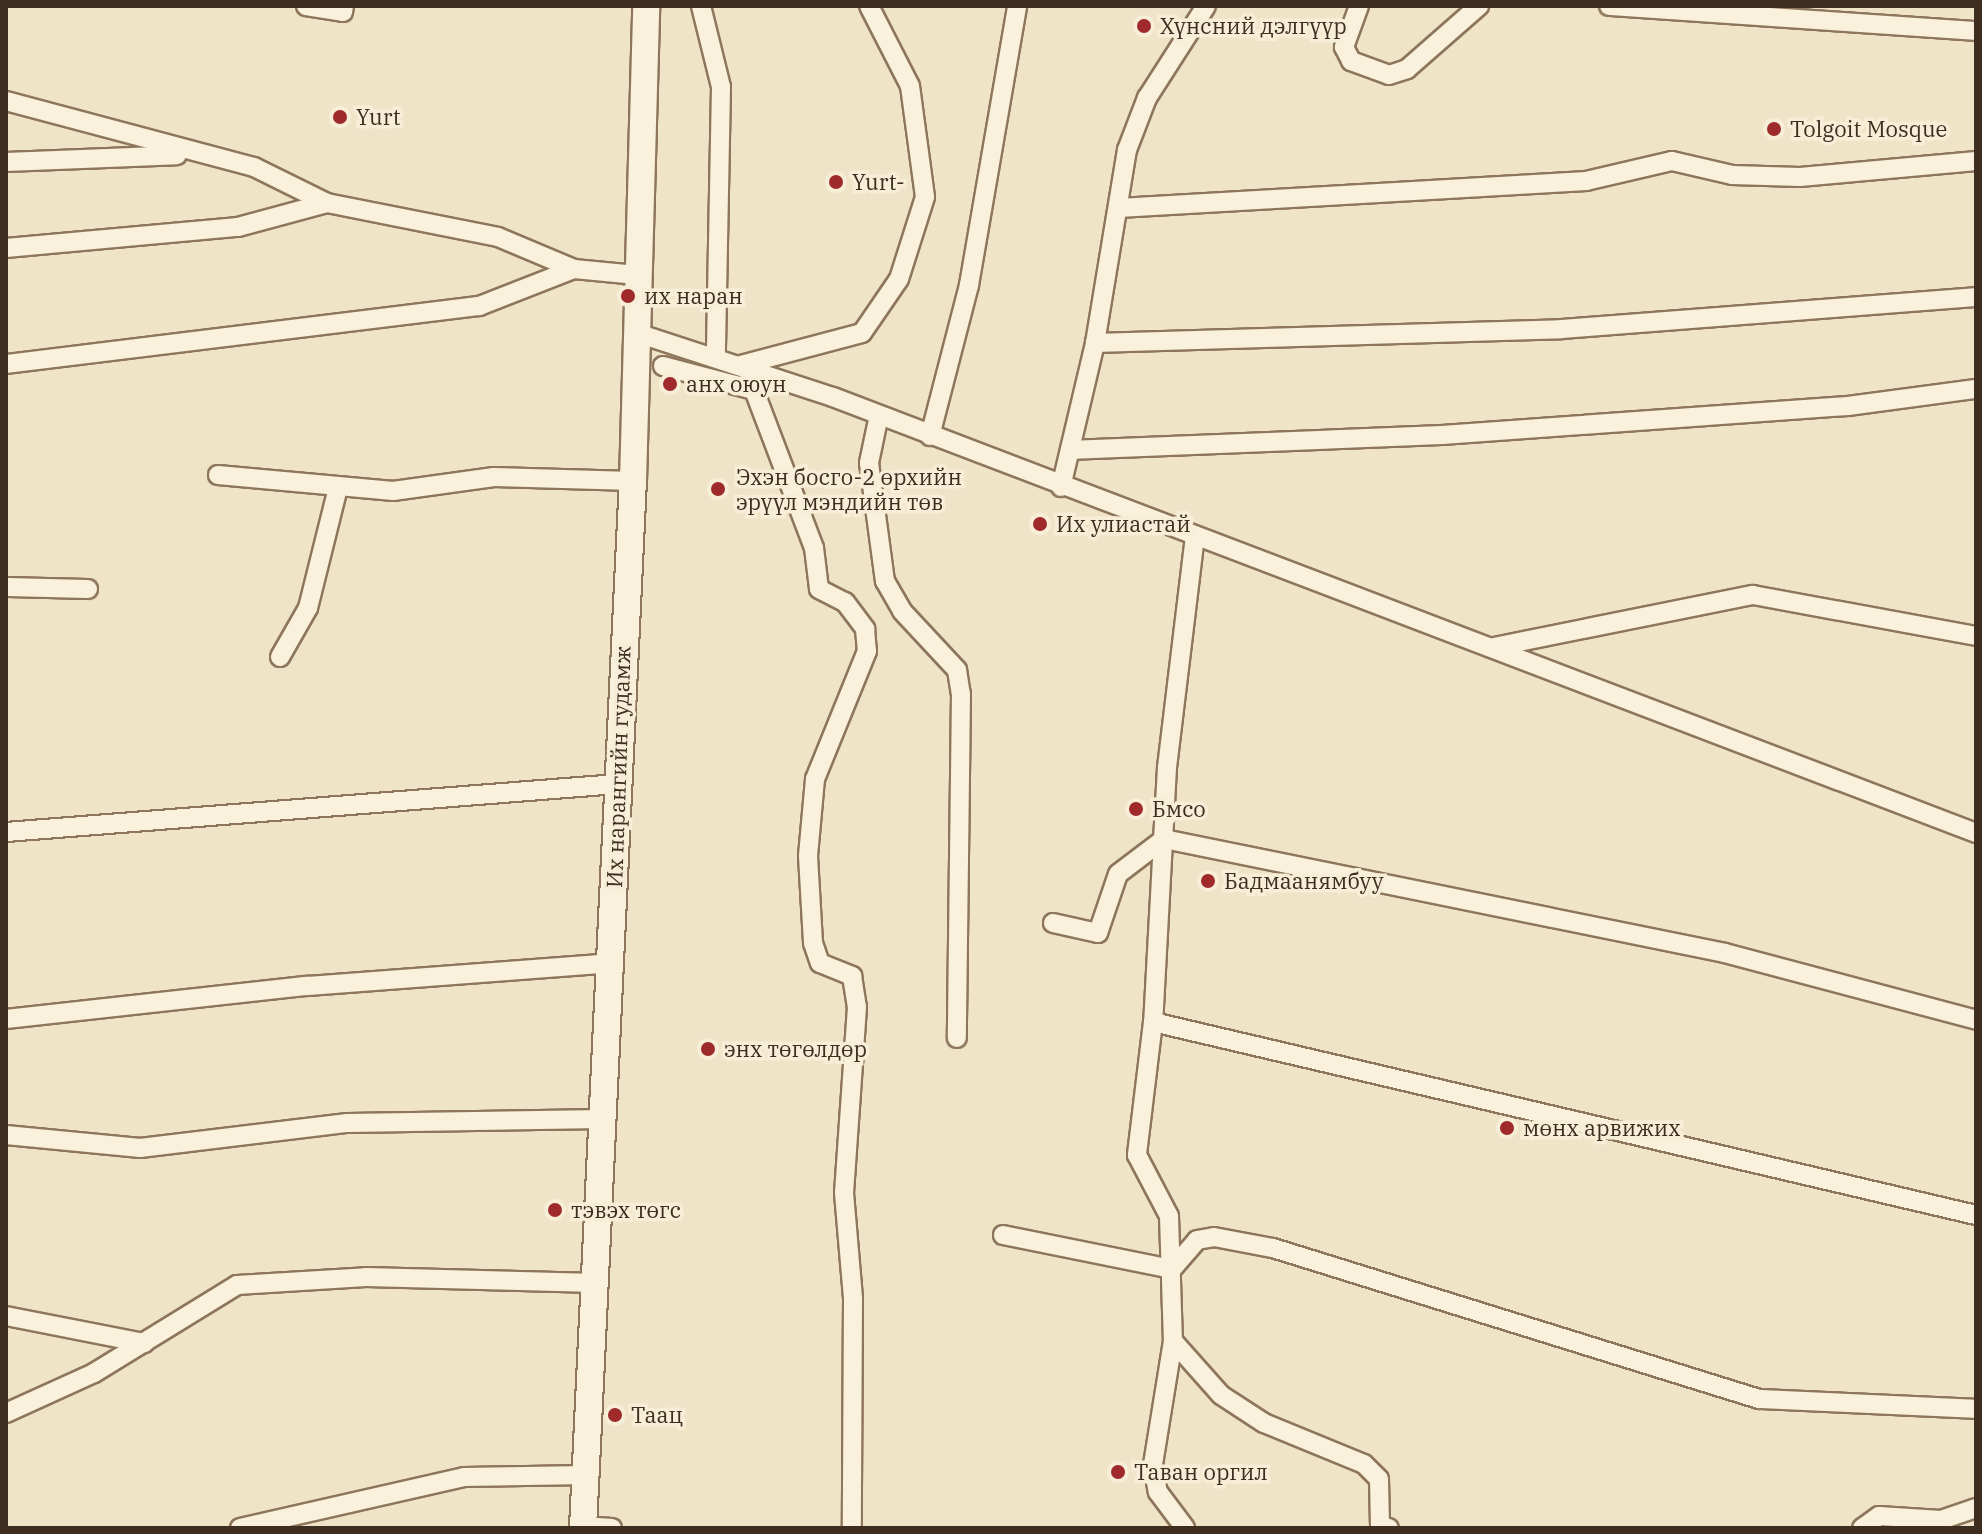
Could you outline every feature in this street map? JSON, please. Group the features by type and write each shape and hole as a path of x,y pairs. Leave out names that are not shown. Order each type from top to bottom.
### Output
{"main road":[{"name":"Их нарангийн гудамж","path":"583,1527 633,481 646,6"}],"street":[{"path":"306,6 343,12 344,6"},
{"path":"701,6 721,87 716,354"},
{"path":"741,365 862,333 899,279 925,197 910,86 869,6"},
{"path":"930,436 969,285 1017,6"},
{"path":"1061,487 1095,343 1127,150 1147,98 1206,6"},
{"path":"1359,6 1344,47 1351,61 1389,75 1407,69 1479,6"},
{"path":"1609,6 1976,31"},
{"path":"6,101 191,154 254,167 327,203 498,237 574,269 637,275"},
{"path":"6,162 191,154"},
{"path":"1119,208 1586,181 1672,161 1732,175 1800,177 1976,161"},
{"path":"6,248 238,227 327,203"},
{"path":"6,364 479,306 574,269"},
{"path":"1095,343 1592,327 1976,297"},
{"path":"637,333 716,354 1061,487 1494,647 1976,833"},
{"path":"663,366 754,390 814,548 819,589 845,602 865,629 867,651 815,779 808,856 813,943 820,963 852,976 857,1007 844,1193 853,1299 852,1528"},
{"path":"1070,450 1442,435 1848,406 1976,389"},
{"path":"879,415 869,463 885,581 902,611 957,670 961,694 957,1038"},
{"path":"218,475 338,488 443,489 494,477 633,481"},
{"path":"280,657 308,608 338,488"},
{"path":"1185,1528 1158,1492 1153,1465 1173,1341 1169,1216 1137,1155 1153,1022 1164,839 1195,536"},
{"path":"6,587 88,589"},
{"path":"1494,647 1753,595 1976,636"},
{"path":"6,832 617,784"},
{"path":"1053,923 1098,933 1118,874 1164,839 1725,953 1976,1020"},
{"path":"6,1019 307,986 611,963"},
{"path":"1153,1022 1976,1215"},
{"path":"6,1135 140,1148 348,1123 603,1119"},
{"path":"1003,1235 1172,1269"},
{"path":"1172,1269 1197,1240 1214,1237 1273,1248 1759,1399 1976,1409"},
{"path":"6,1413 144,1343 237,1285 366,1277 596,1283"},
{"path":"6,1316 144,1343"},
{"path":"1173,1341 1221,1395 1264,1423 1364,1464 1379,1479 1383,1527"},
{"path":"240,1528 464,1477 587,1475"},
{"path":"1862,1528 1879,1516 1941,1520 1976,1508"},
{"path":"583,1527 612,1528"}],"place":[{"name":"Хүнсний дэлгүүр","path":"1144,26"},
{"name":"Yurt","path":"340,117"},
{"name":"Tolgoit Mosque","path":"1774,129"},
{"name":"Yurt-","path":"836,182"},
{"name":"их наран","path":"628,296"},
{"name":"анх оюун","path":"670,384"},
{"name":"Эхэн босго-2 өрхийн эрүүл мэндийн төв","path":"718,489"},
{"name":"Их улиастай","path":"1040,524"},
{"name":"Бмсо","path":"1136,809"},
{"name":"Бадмаанямбуу","path":"1208,881"},
{"name":"энх төгөлдөр","path":"708,1049"},
{"name":"мөнх арвижих","path":"1507,1128"},
{"name":"тэвэх төгс","path":"555,1210"},
{"name":"Таац","path":"615,1415"},
{"name":"Таван оргил","path":"1118,1472"}]}
